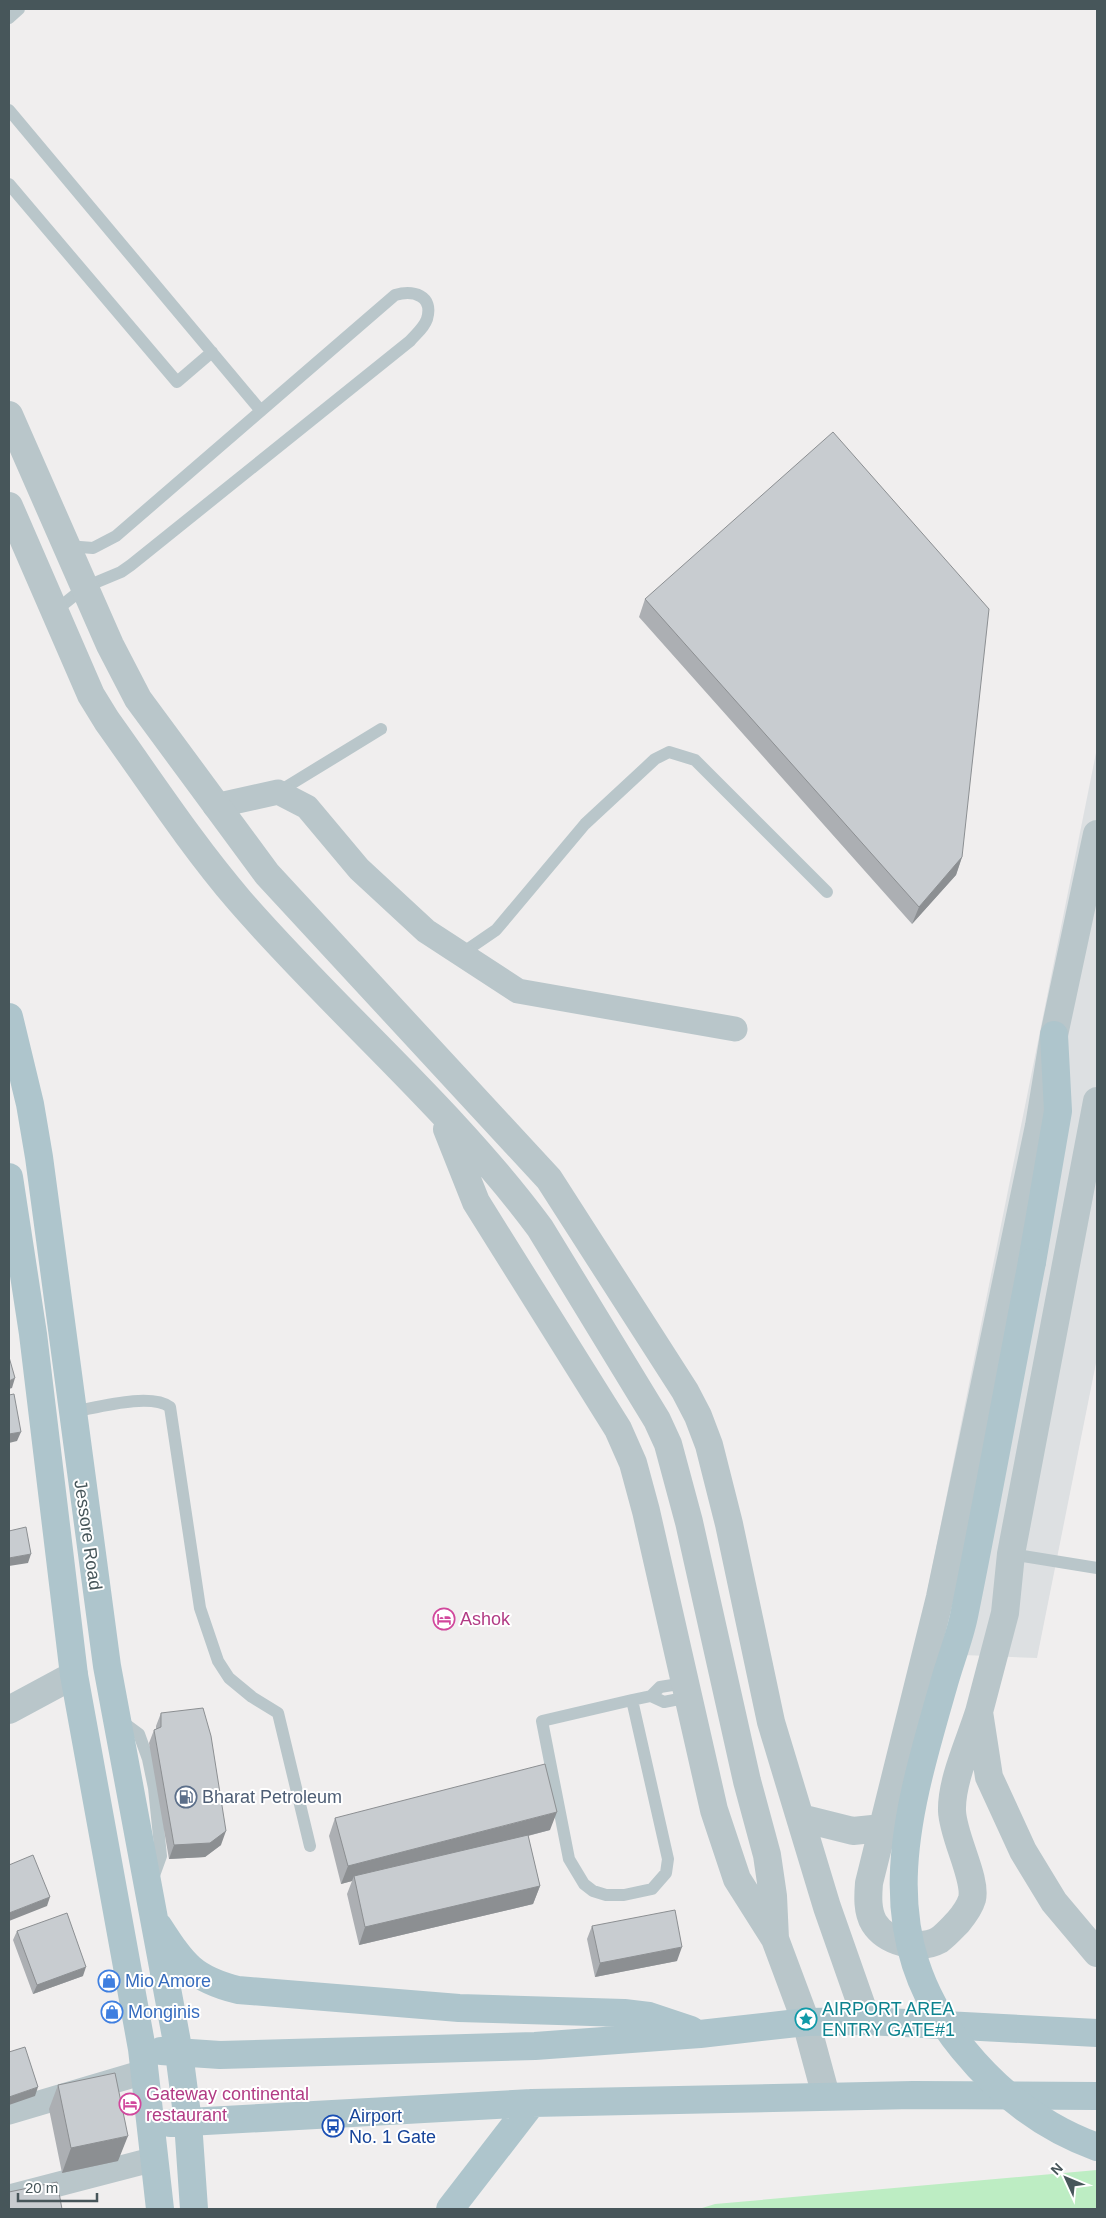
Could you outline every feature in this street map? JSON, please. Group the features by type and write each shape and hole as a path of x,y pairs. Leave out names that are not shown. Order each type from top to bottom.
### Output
{"main road":[{"name":"Jessore Road","path":"9,1017 30,1104 38,1148 106,1666 179,2052 188,2122"},
{"path":"1054,1036 1058,1111 1032,1262 963,1620 916,1784 902,1869 904,1918 911,1951 928,1992 952,2036 980,2070 1010,2097 1038,2118 1076,2139 1097,2147"},
{"name":"Jessore Road","path":"9,1177 33,1334 74,1675 143,2060 160,2209"},
{"path":"154,1920 189,1968 213,1984 238,1990 459,2008 624,2013 648,2016 674,2023 700,2034"},
{"path":"143,2060 179,2052 220,2055 535,2046 700,2034 806,2022 867,2022 1097,2033"},
{"path":"151,2124 532,2103 826,2096 1097,2096"},
{"path":"457,2207 532,2103"},
{"path":"188,2122 194,2209"}],"street":[{"path":"9,414 123,673 138,699 215,806 273,881 549,1179 685,1391 698,1416 708,1445 728,1524 771,1722 827,1907 867,2022"},
{"path":"9,506 91,695 103,714 239,900 441,1113 519,1199 540,1228 657,1420 668,1444 689,1522 747,1781 768,1860 773,1896 775,1939"},
{"path":"215,806 278,792 307,807 359,869 426,930 518,992 735,1029"},
{"path":"1097,834 1054,1036 1039,1126 940,1597 869,1882 868,1902 874,1922 883,1934 896,1941 919,1945 938,1941 962,1918 972,1899 971,1883 958,1846 952,1810 954,1790 979,1712 1005,1614 1011,1554 1097,1101"},
{"path":"441,1113 476,1202 618,1429 633,1463 646,1511 714,1810 737,1879 775,1939 806,2022 826,2096"},
{"path":"9,1710 74,1675"},
{"path":"979,1712 989,1777 1023,1851 1054,1902 1080,1936 1097,1953"},
{"path":"801,1818 852,1831 882,1828"},
{"path":"9,2112 143,2060"},
{"path":"9,2197 155,2159"}],"lane":[{"path":"9,18 20,9"},
{"path":"9,110 261,411"},
{"path":"9,184 177,382 212,352"},
{"path":"55,611 85,587 121,572 131,565 410,341 427,320 428,309 424,299 417,293 408,292 395,295 116,536 93,548 66,546"},
{"path":"278,792 381,730"},
{"path":"461,954 496,930 585,824 655,759 669,752 695,760 828,892"},
{"path":"72,1412 142,1401 162,1401 170,1407 200,1608 218,1661 230,1678 252,1697 278,1713 310,1846"},
{"path":"1011,1554 1097,1568"},
{"path":"632,1700 668,1859 666,1873 652,1889 624,1895 606,1895 593,1891 584,1884 569,1859 542,1721 632,1700 652,1696 664,1702 687,1690"}],"shaded area":[{"path":"1097,748 1097,1358 1037,1658 915,1653"}],"green space":[{"path":"1097,2170 1097,2209 699,2209 715,2204"}],"building":[{"path":"833,432 989,609 962,857 919,907 645,599"},
{"path":"9,1357 15,1378 9,1381"},
{"path":"14,1394 21,1432 9,1434 9,1395"},
{"path":"26,1527 31,1554 9,1558 9,1531"},
{"name":"Bharat Petroleum","path":"203,1708 211,1736 226,1831 210,1843 174,1845 154,1730 161,1727 161,1713"},
{"path":"545,1764 557,1812 348,1866 335,1818"},
{"path":"528,1835 540,1886 365,1927 354,1876"},
{"path":"33,1855 50,1897 9,1913 9,1865"},
{"path":"675,1910 682,1947 600,1963 592,1926"},
{"path":"67,1913 86,1967 37,1985 17,1931"},
{"path":"25,2047 38,2087 9,2097 9,2052"},
{"path":"115,2073 128,2136 71,2148 58,2085"},
{"path":"57,2182 62,2209 9,2209 9,2192"}],"place":[{"name":"Ashok","path":"444,1619"},
{"name":"Bharat Petroleum","path":"186,1797"},
{"name":"Mio Amore","path":"109,1981"},
{"name":"Monginis","path":"112,2012"},
{"name":"AIRPORT AREA ENTRY GATE#1","path":"806,2019"},
{"name":"Gateway continental restaurant","path":"130,2104"},
{"name":"Airport No. 1 Gate","path":"333,2126"}]}
